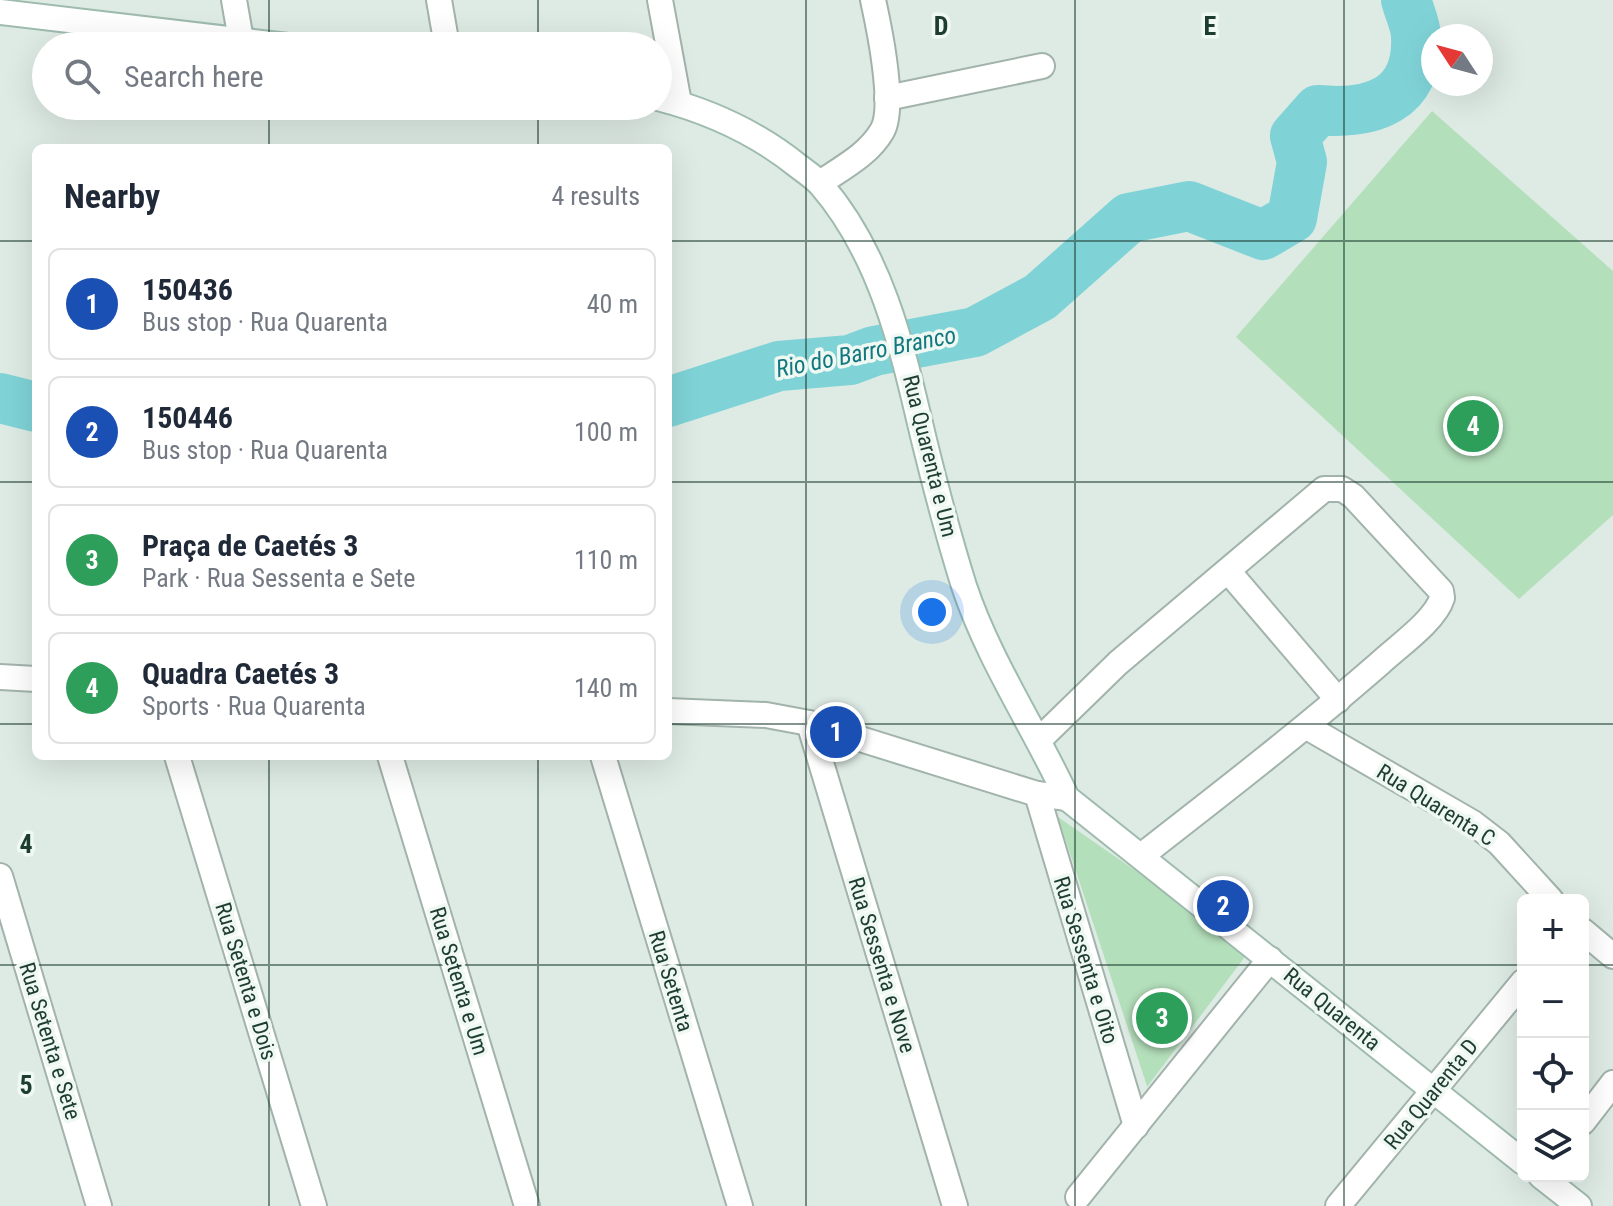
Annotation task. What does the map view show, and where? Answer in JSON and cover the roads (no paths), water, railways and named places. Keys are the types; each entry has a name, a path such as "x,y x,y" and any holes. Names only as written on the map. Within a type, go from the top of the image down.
{"street":[{"path":"234,0 240,32"},
{"path":"439,0 445,32"},
{"path":"660,0 663,32"},
{"path":"820,183 869,148 885,128 887,98 883,47 873,0"},
{"path":"0,12 32,9 187,32"},
{"path":"887,98 1042,66"},
{"name":"Rua Quarenta e Um","path":"672,101 731,123 780,152 820,183 862,242 885,299 906,366 936,490 965,588 983,635 1015,701 1054,769"},
{"path":"1039,740 1118,663 1324,489 1342,489 1353,496 1441,591 1442,598 1435,612 1338,700 1141,856"},
{"path":"1228,571 1338,700"},
{"path":"0,677 32,679"},
{"path":"672,711 766,715 809,723 1037,794 1067,798"},
{"name":"Rua Sessenta e Nove","path":"809,723 955,1206"},
{"name":"Rua Quarenta C","path":"1307,727 1473,823 1499,843 1546,894"},
{"name":"Rua Setenta e Dois","path":"178,760 314,1206"},
{"name":"Rua Setenta e Um","path":"391,760 527,1206"},
{"name":"Rua Setenta","path":"604,760 740,1206"},
{"name":"Rua Quarenta","path":"1054,769 1067,798 1517,1157"},
{"name":"Rua Sessenta e Oito","path":"1037,794 1136,1126"},
{"name":"Rua Setenta e Sete","path":"0,876 99,1206"},
{"path":"1589,936 1613,956"},
{"path":"1078,1197 1270,959"},
{"name":"Rua Quarenta D","path":"1338,1206 1517,989"},
{"path":"1589,1114 1613,1083"},
{"path":"1549,1182 1579,1206"}],"waterway":[{"name":"Rio do Barro Branco","path":"672,401 779,366 850,360 874,351 975,332 1040,297 1129,218 1189,206 1263,235 1292,218 1302,162 1295,136 1318,110 1357,110 1374,106 1401,89 1410,76 1416,37 1406,0"},
{"name":"Rio do Barro Branco","path":"0,398 32,406"}],"place":[{"name":"Quadra Caetés 3","path":"1473,426"},
{"name":"150436","path":"836,732"},
{"name":"150446","path":"1223,906"},
{"name":"Praça de Caetés 3","path":"1162,1018"}]}
